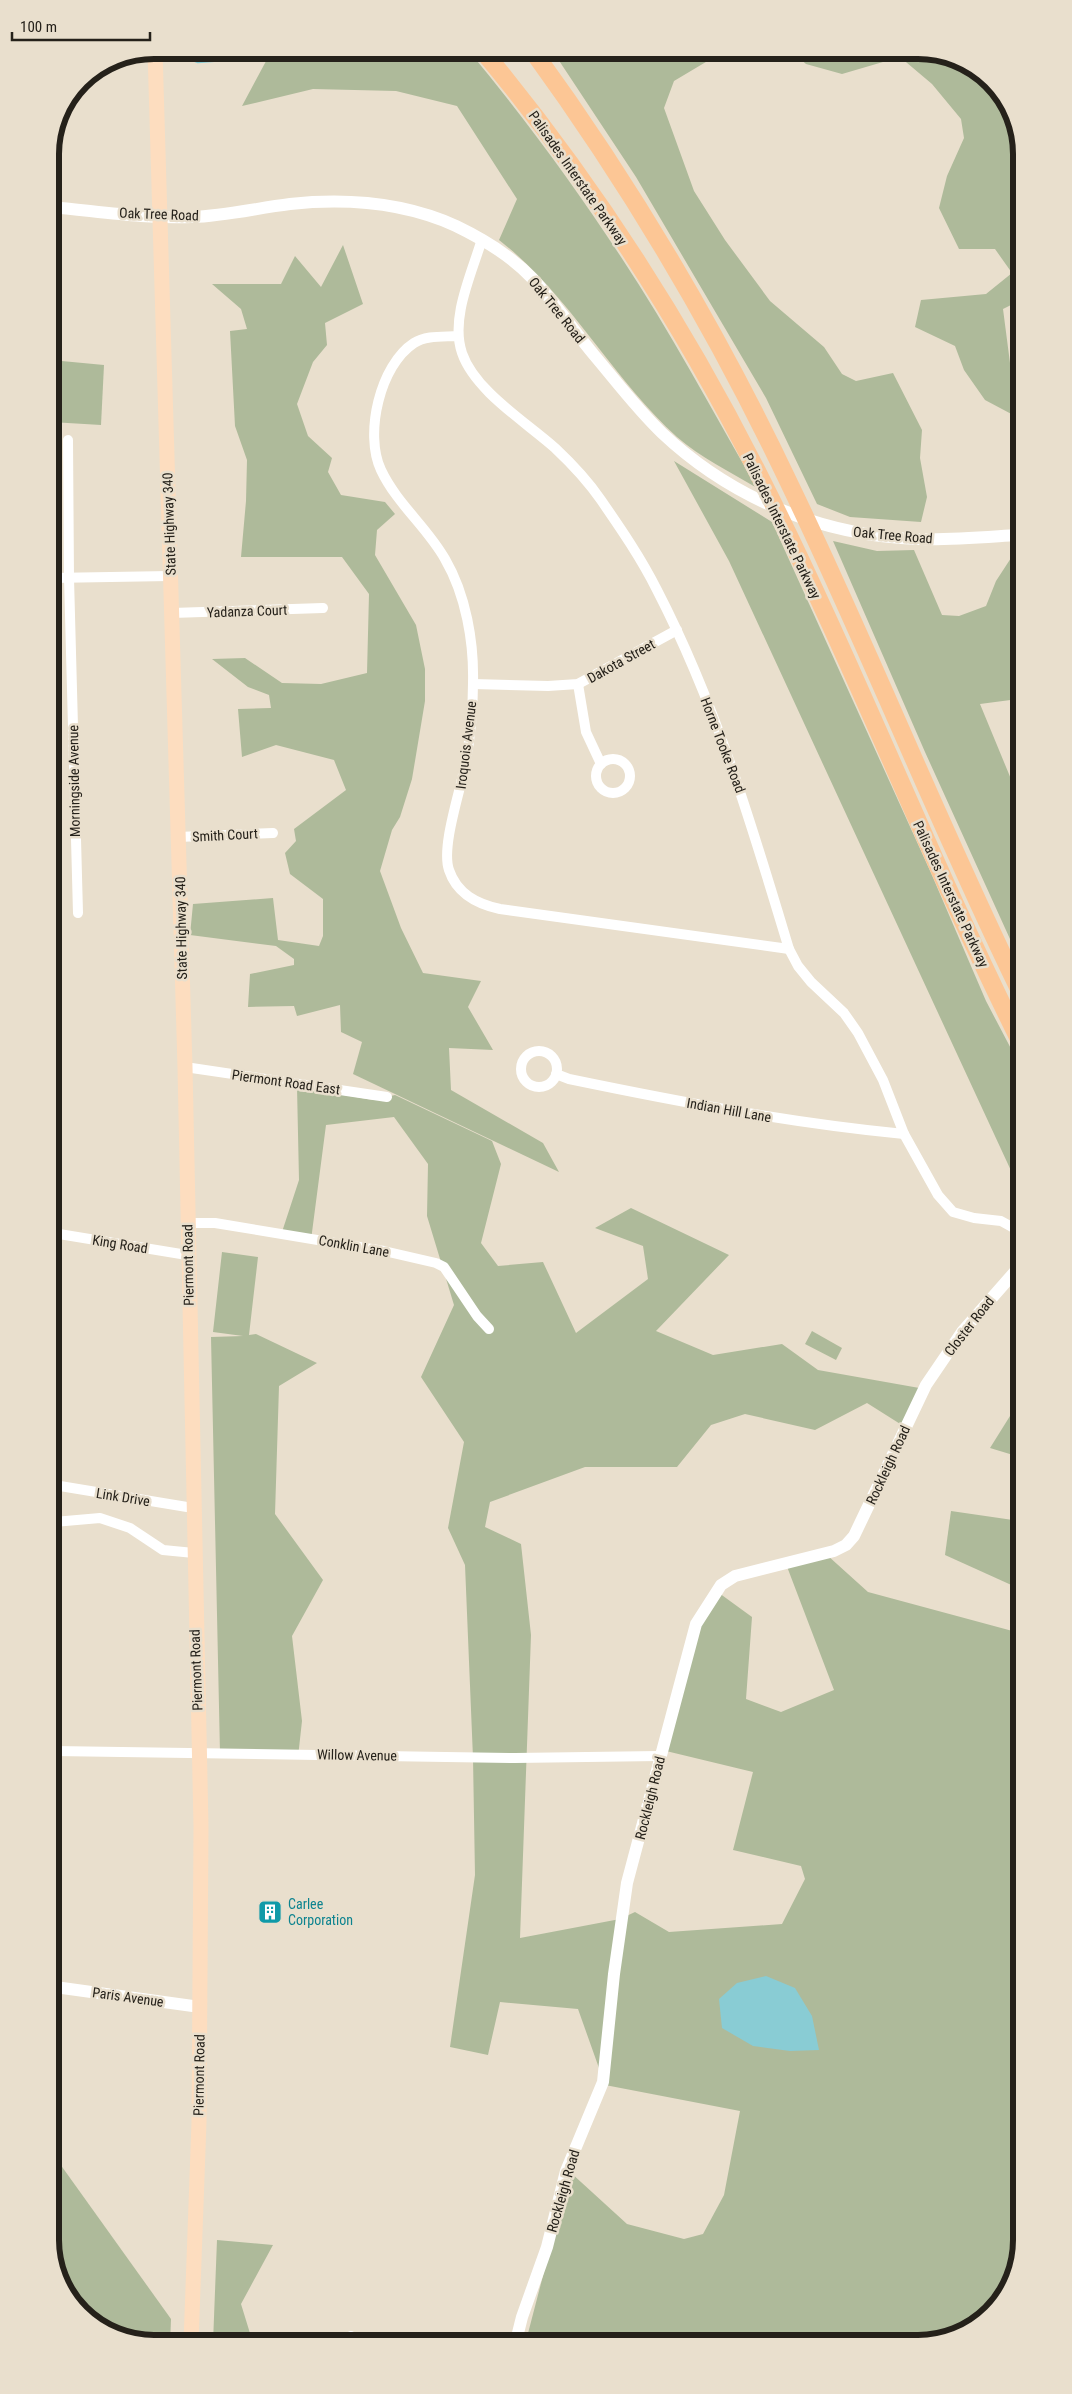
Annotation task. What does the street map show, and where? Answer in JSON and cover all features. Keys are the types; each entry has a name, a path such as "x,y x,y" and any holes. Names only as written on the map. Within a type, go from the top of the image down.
{"highway":[{"name":"Palisades Interstate Parkway","path":"489,59 549,135 611,224 678,329 728,416 788,535 1013,1026"},
{"name":"Palisades Interstate Parkway","path":"538,59 590,133 644,218 708,328 756,416 812,531 962,868 1013,976"}],"main road":[{"name":"State Highway 340","path":"155,59 182,997"},
{"name":"Piermont Road","path":"182,997 199,1752 200,2006 191,2335"}],"street":[{"name":"Oak Tree Road","path":"59,208 160,217 216,216 290,204 329,202 376,203 416,211 453,225 482,239 533,278 619,386 660,431 720,479 781,510 844,530 920,539 1013,535"},
{"name":"Horne Tooke Road","path":"482,239 461,313 458,336 462,354 484,386 555,448 580,473 599,497 640,558 677,630 714,717 742,793 789,948 798,966 811,982 844,1013 858,1033 883,1080 904,1134 938,1195 952,1212 974,1218 1000,1221 1013,1228"},
{"name":"Iroquois Avenue","path":"458,336 433,337 416,342 401,353 389,370 374,420 375,445 380,468 390,489 446,559 458,588 466,618 473,684 465,764 446,852 449,870 457,885 467,896 480,904 500,909 789,948"},
{"name":"Morningside Avenue","path":"68,440 69,578 78,913"},
{"path":"59,578 170,576"},
{"name":"Yadanza Court","path":"172,613 323,608"},
{"name":"Dakota Street","path":"473,684 548,686 578,684 677,630"},
{"path":"578,684 586,732 601,764"},
{"name":"Smith Court","path":"178,837 272,832"},
{"name":"Piermont Road East","path":"185,1067 387,1097"},
{"name":"Indian Hill Lane","path":"556,1074 569,1079 701,1106 826,1126 904,1134"},
{"name":"Conklin Lane","path":"186,1223 215,1223 384,1251 436,1263 444,1267 477,1316 489,1329"},
{"name":"King Road","path":"59,1234 187,1255"},
{"name":"Closter Road","path":"939,1364 988,1300 1013,1273"},
{"name":"Rockleigh Road","path":"518,2335 547,2247 566,2171 603,2082 614,1974 627,1882 643,1828 659,1756 696,1624 721,1585 735,1576 834,1551 846,1545 863,1520 913,1412 939,1364"},
{"name":"Link Drive","path":"59,1486 193,1508"},
{"path":"59,1523 100,1518 130,1528 163,1550 194,1554"},
{"name":"Willow Avenue","path":"59,1751 515,1758 659,1756"},
{"name":"Paris Avenue","path":"59,1988 200,2006"}],"green space":[{"path":"267,59 475,59 548,151 621,257 674,342 757,488 705,458 677,437 653,414 547,285 499,240 517,199 457,106 396,91 313,89 242,106"},
{"path":"558,59 711,59 674,81 664,108 694,191 725,240 770,301 824,347 842,374 856,381 893,373 922,430 920,458 927,497 921,522 850,517 817,504 766,398 636,177"},
{"path":"800,59 893,59 842,74 806,64"},
{"path":"902,59 924,59 948,64 976,78 994,96 1010,129 1013,154 1013,304 1003,309 1013,386 1013,415 985,400 964,370 955,346 915,327 921,300 986,294 1012,273 995,249 959,249 939,208 947,176 964,138 961,119 932,84"},
{"path":"343,245 363,304 325,323 327,345 313,362 297,404 308,436 332,458 328,472 341,495 385,502 395,514 377,530 375,555 416,625 425,669 425,701 412,779 400,817 392,830 380,871 401,928 423,973 481,981 468,1007 493,1050 449,1048 451,1090 543,1143 559,1172 353,1074 362,1042 341,1032 340,1005 297,1016 294,1006 248,1007 250,974 294,965 294,959 276,946 190,935 193,904 273,898 278,940 319,946 323,936 323,899 290,874 285,853 296,841 294,829 346,790 334,760 276,745 242,757 238,709 271,708 269,695 248,687 212,659 245,658 282,683 321,684 367,673 369,594 342,557 241,557 246,501 247,460 235,426 230,331 247,329 241,309 212,284 281,284 295,256 321,287"},
{"path":"59,361 104,365 101,425 59,422"},
{"path":"674,461 772,522 931,873 986,1001 1013,1053 1013,1175 729,561"},
{"path":"833,541 877,551 914,550 942,615 959,616 986,606 996,581 1011,558 1013,578 1013,700 980,704 1013,784 1013,942 925,752"},
{"path":"297,1087 373,1100 395,1095 492,1141 501,1164 481,1243 498,1266 543,1262 576,1333 648,1279 643,1246 595,1228 631,1208 729,1255 656,1331 713,1355 782,1344 818,1370 925,1389 905,1427 867,1403 815,1430 745,1414 711,1425 677,1467 585,1467 490,1502 485,1527 521,1544 531,1635 520,1938 620,1919 635,1912 669,1932 782,1924 805,1879 801,1866 733,1850 753,1772 666,1751 696,1625 719,1593 752,1617 746,1699 781,1712 834,1690 786,1564 827,1555 868,1592 1013,1631 1013,2240 1010,2265 1003,2282 994,2298 981,2312 971,2319 948,2330 924,2335 528,2335 570,2172 627,2224 684,2239 703,2234 724,2195 740,2111 605,2085 578,2009 500,2002 488,2055 450,2047 475,1875 473,1758 465,1565 448,1528 464,1442 421,1377 454,1305 427,1216 428,1164 394,1117 326,1125 311,1240 281,1235 299,1180"},
{"path":"222,1252 258,1257 249,1335 256,1334 317,1363 279,1386 275,1514 323,1580 292,1636 302,1721 298,1757 220,1753 211,1337 243,1336 213,1332"},
{"path":"812,1331 842,1348 836,1360 805,1344"},
{"path":"1013,1411 1013,1455 990,1448"},
{"path":"951,1511 1013,1520 1013,1586 945,1555"},
{"path":"59,2163 171,2319 170,2335 148,2335 129,2332 96,2316 78,2298 66,2276 59,2246"},
{"path":"217,2240 273,2245 241,2304 251,2335 213,2335"}],"water":[{"path":"766,1976 795,1988 812,2016 819,2050 790,2051 753,2046 722,2028 719,1999 737,1983"}],"waterway":[{"path":"190,59 198,62 227,59"}],"place":[{"name":"Carlee Corporation","path":"270,1912"}]}
